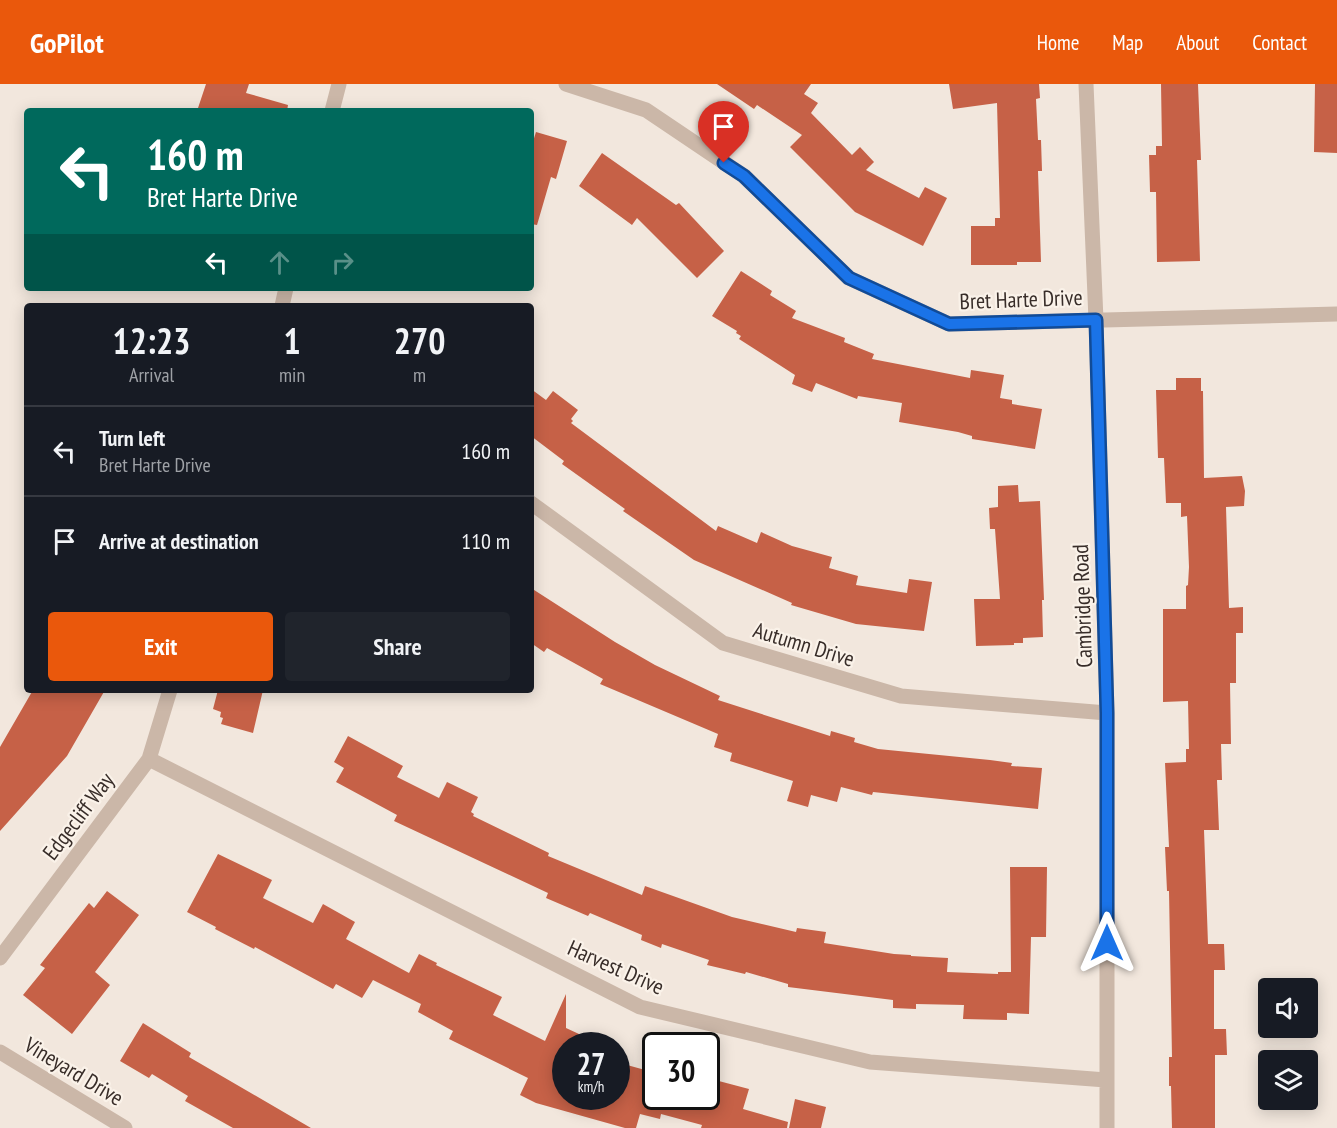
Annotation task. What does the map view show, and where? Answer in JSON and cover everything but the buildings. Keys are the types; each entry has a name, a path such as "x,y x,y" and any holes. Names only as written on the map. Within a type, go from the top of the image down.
{"street":[{"path":"333,108 339,84"},
{"name":"Bret Harte Drive","path":"566,84 646,110 744,176 849,278 949,324 1337,314"},
{"name":"Cambridge Road","path":"1086,84 1096,320 1107,713 1107,1128"},
{"name":"Autumn Drive","path":"534,505 723,643 901,696 1107,713"},
{"name":"Edgecliff Way","path":"0,958 149,759 169,693"},
{"name":"Harvest Drive","path":"149,759 640,1007 870,1062 1106,1080"},
{"name":"Vineyard Drive","path":"0,1052 125,1128"}],"route":[{"path":"724,163 744,176 849,278 949,324 1096,320 1107,713 1107,943"}]}
